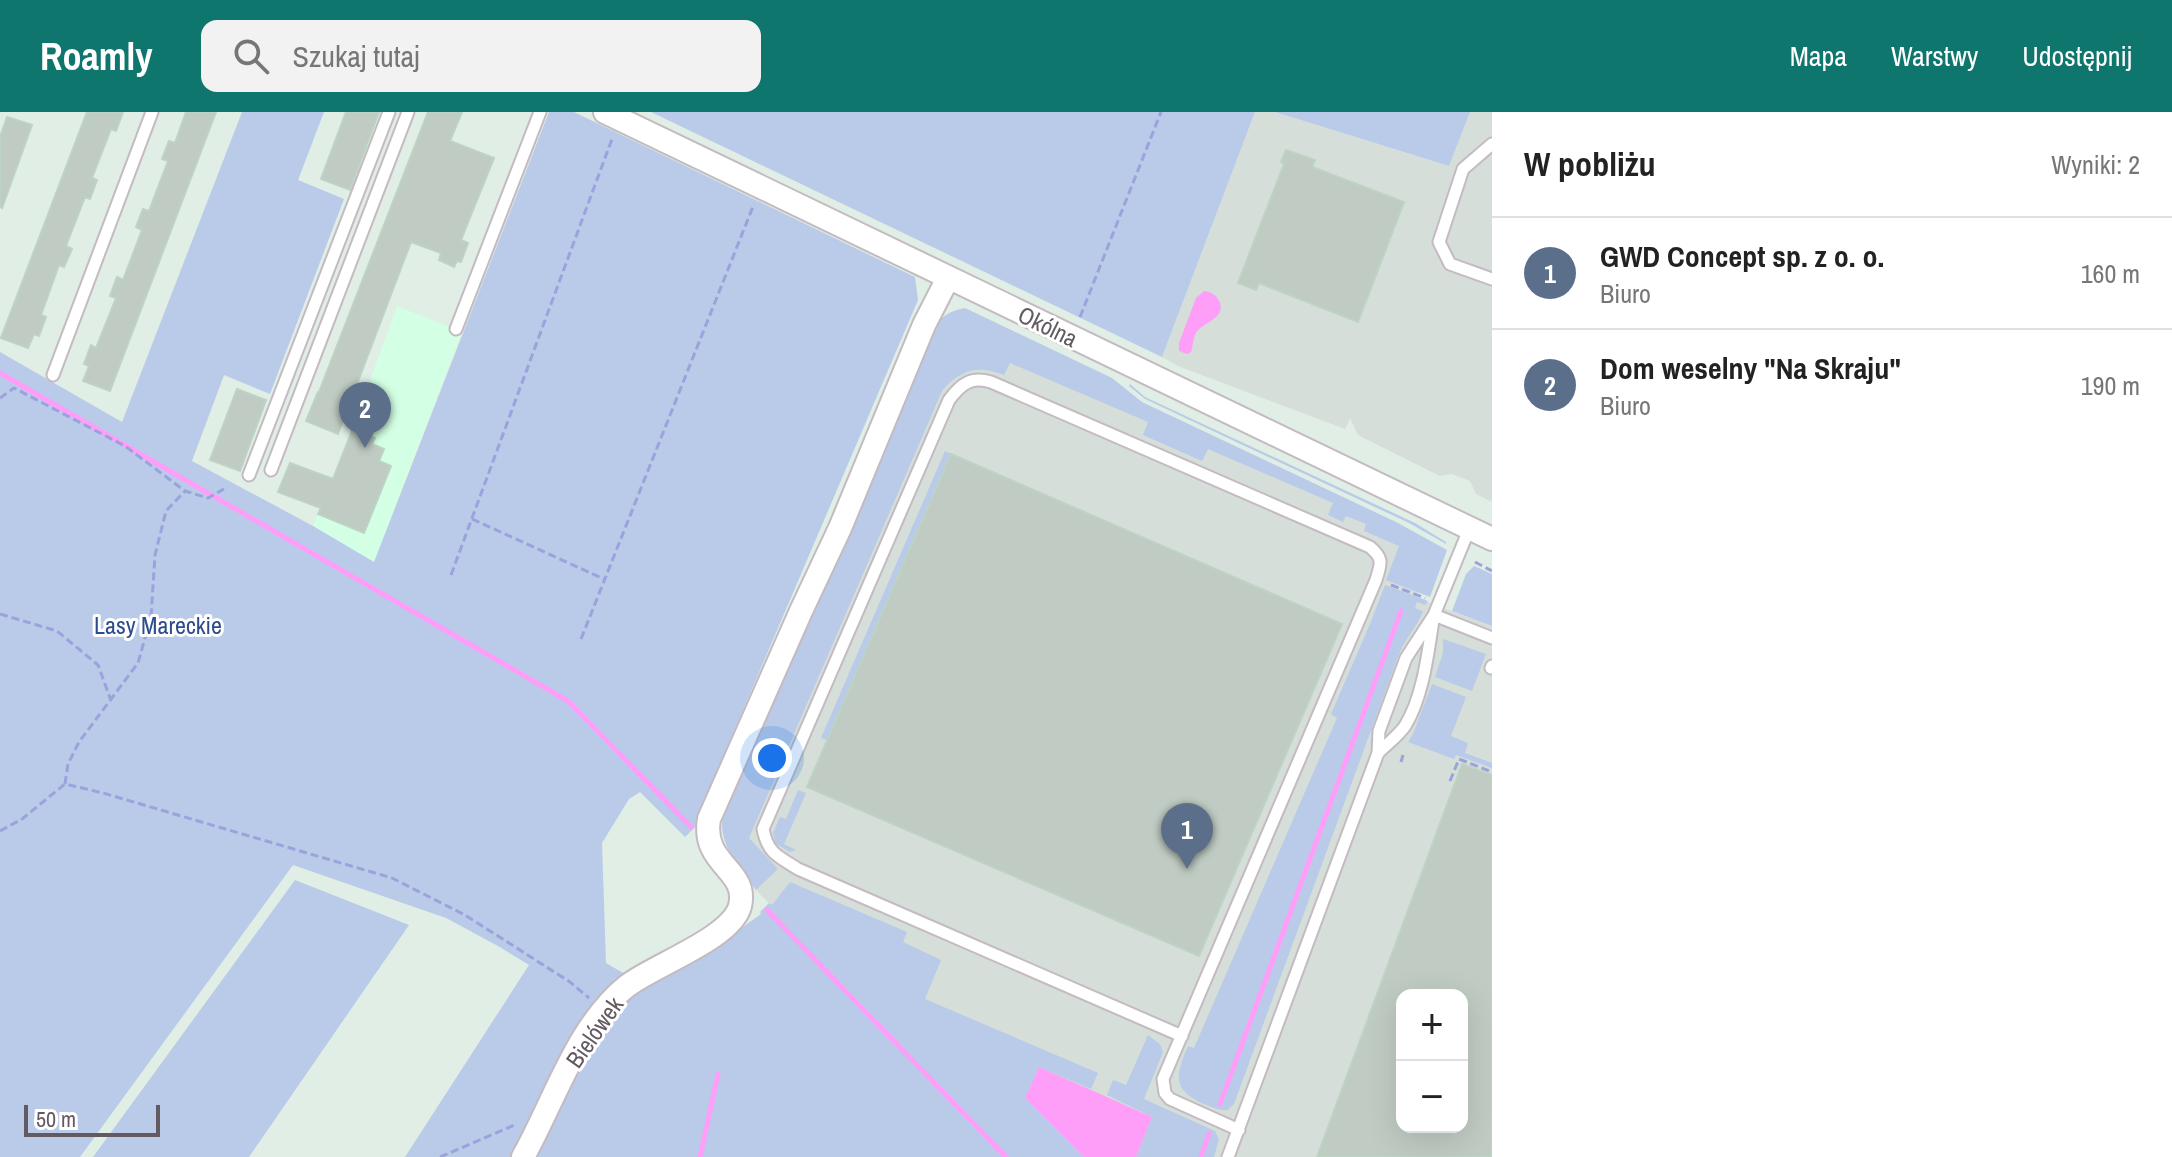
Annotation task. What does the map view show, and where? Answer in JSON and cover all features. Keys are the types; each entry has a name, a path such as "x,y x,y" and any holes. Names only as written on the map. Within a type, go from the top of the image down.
{"street":[{"name":"Okólna","path":"612,116 1492,539"},
{"name":"Bielówek","path":"523,1157 572,1058 615,997 629,985 725,929 739,911 739,886 709,845 709,819 840,528 924,325 948,278"}],"lane":[{"path":"53,375 152,112"},
{"path":"249,475 389,112"},
{"path":"271,470 408,112"},
{"path":"456,329 540,112"},
{"path":"1492,144 1463,169 1439,242 1450,264 1492,279"},
{"path":"1182,1036 798,869 766,845 763,829 949,400 967,381 980,379 991,382 1370,547 1379,554 1381,561 1376,580 1182,1036 1163,1079 1165,1093 1170,1099 1239,1130"},
{"path":"1228,1157 1378,753 1379,731 1406,658 1434,615 1470,527"},
{"path":"1434,615 1492,638"},
{"path":"1378,753 1405,726 1416,700 1426,672 1434,615"}],"path":[{"path":"1072,338 1161,112"},
{"path":"451,575 612,116"},
{"path":"581,639 761,187"},
{"path":"0,398 14,388 125,446 185,491 208,498 224,489"},
{"path":"0,831 22,819 65,784 68,764 79,742 138,663 151,617 155,555 166,511 185,491"},
{"path":"472,519 606,580"},
{"path":"1475,562 1492,571"},
{"path":"1376,580 1428,599"},
{"path":"0,614 57,631 98,665 110,698"},
{"path":"1401,762 1403,755"},
{"path":"1450,781 1459,759 1492,772"},
{"path":"65,784 392,878 465,915 570,982 603,1011"},
{"path":"440,1157 547,1112"}],"shaded area":[{"path":"1255,112 1275,112 1449,166 1470,112 1492,112 1492,502 1476,494 1470,481 1452,474 1440,476 1358,435 1350,418 1345,429 1178,366 1162,357"},
{"path":"1204,291 1216,296 1221,308 1216,317 1196,333 1191,352 1187,354 1179,351 1179,343 1196,298"},
{"path":"397,306 462,332 374,563 313,526"},
{"path":"948,315 1432,550 1416,598 1492,626 1492,1157 1018,1157 756,890 732,855"},
{"path":"1039,1067 1152,1117 1136,1157 1084,1157 1025,1098"}],"green space":[{"name":"Lasy Mareckie","path":"242,112 324,112 298,180 344,199 270,394 224,375 192,461 374,562 549,112 574,112 915,277 918,300 714,778 697,825 685,837 640,792 629,799 602,843 606,963 630,977 516,1157 405,1157 529,965 446,918 293,865 80,1157 0,1157 0,352 122,422"},
{"path":"651,112 1255,112 1162,357"},
{"path":"1275,112 1470,112 1449,166"},
{"path":"965,308 1112,378 1142,402 1396,522 1447,550 1430,597 1386,580 1399,546 1364,531 1366,524 1346,516 1343,522 1328,515 1333,503 1208,449 1202,461 1143,435 1148,422 1010,363 1004,375 986,370 963,374 942,391 749,838 778,869 756,890 737,864 723,836 723,815 929,334 944,316"},
{"path":"1130,384 1145,397 1415,523 1446,544 1409,523 1145,399"},
{"path":"945,451 951,454 827,740 821,738"},
{"path":"1474,566 1492,574 1492,626 1452,611 1466,574"},
{"path":"1385,585 1428,601 1425,605 1417,602 1415,608 1423,611 1399,654 1234,1104 1228,1110 1222,1110 1193,1099 1186,1093 1179,1080 1181,1065 1188,1046 1194,1048 1337,718 1331,714"},
{"path":"1443,639 1486,654 1472,691 1435,677 1443,653"},
{"path":"1432,684 1466,697 1451,736 1468,743 1465,753 1492,763 1492,768 1456,755 1454,759 1408,742"},
{"path":"798,790 806,793 784,844 796,850 790,852 776,844 773,833 780,817 786,819"},
{"path":"295,880 409,925 249,1157 93,1157"},
{"path":"790,882 907,932 903,942 941,960 925,999 1098,1073 1091,1089 1039,1067 1025,1098 1084,1157 528,1157 596,1031 636,990 725,940 761,914 769,903 772,905"},
{"path":"1148,1035 1160,1044 1163,1052 1144,1099 1215,1131 1219,1139 1214,1157 1136,1157 1152,1117 1107,1095 1113,1080 1126,1085"}],"building":[{"path":"87,112 123,112 116,131 111,129 92,178 97,180 90,199 85,197 66,246 72,249 64,267 59,265 41,315 46,317 39,336 34,334 28,348 1,338"},
{"path":"186,112 216,112 110,391 83,381 89,366 84,364 91,345 96,348 116,298 110,296 117,277 123,280 142,230 136,227 143,209 149,211 168,161 162,159 169,141 175,143"},
{"path":"346,112 379,112 350,190 321,179"},
{"path":"428,112 462,112 450,141 494,158 461,240 468,243 461,262 457,261 454,267 439,260 441,253 411,242 338,434 306,421"},
{"path":"7,117 32,125 2,208 0,137"},
{"path":"1286,150 1315,160 1312,167 1404,202 1358,322 1259,283 1256,290 1238,283 1284,164 1281,162"},
{"path":"237,389 266,400 240,471 210,460"},
{"path":"353,428 375,438 372,444 384,449 379,461 391,466 364,533 318,514 321,508 278,492 290,463 333,479"},
{"path":"951,454 1342,624 1199,956 807,787"},
{"path":"1462,764 1492,775 1492,1157 1317,1157"}],"waterway":[{"path":"0,373 568,701 691,827"},
{"path":"1220,1104 1401,611"},
{"path":"767,910 1006,1157"},
{"path":"700,1157 718,1074"},
{"path":"1201,1157 1209,1134"}],"place":[{"name":"Dom weselny \"Na Skraju\"","path":"365,448"},
{"name":"GWD Concept sp. z o. o.","path":"1187,869"}]}
